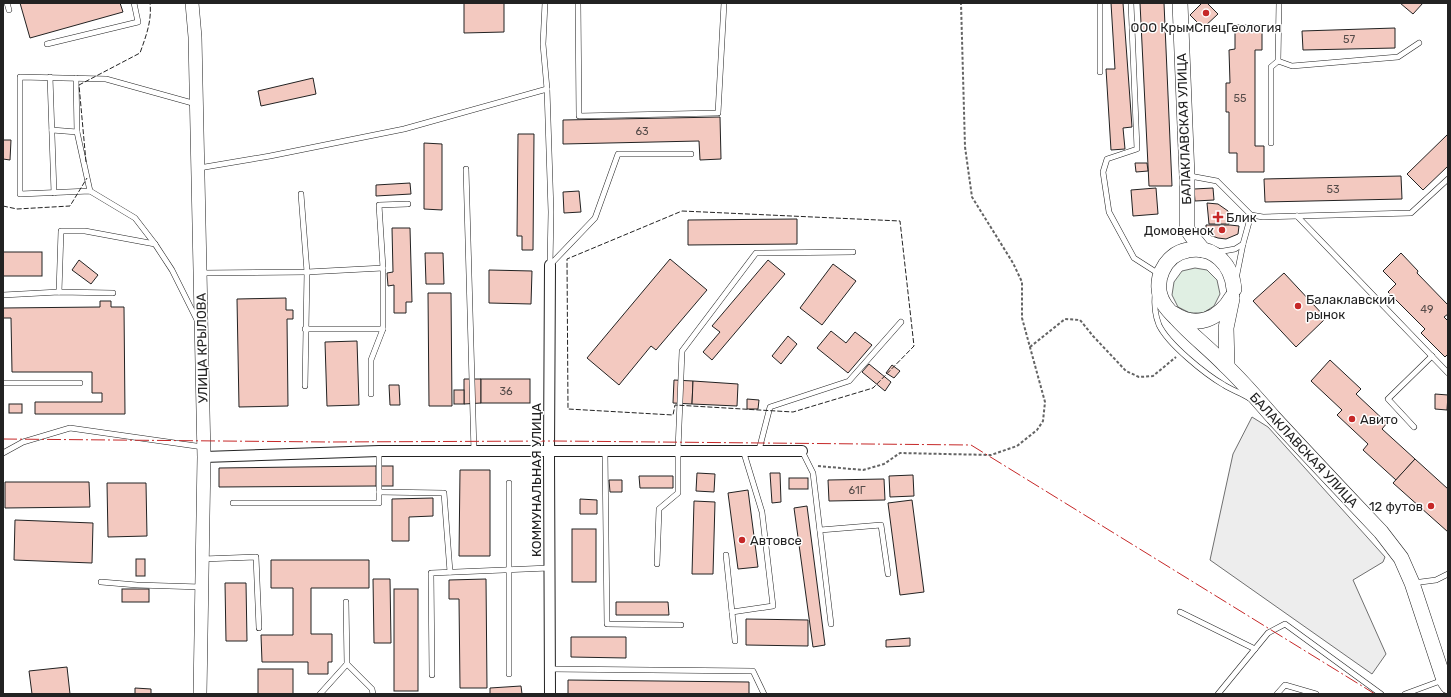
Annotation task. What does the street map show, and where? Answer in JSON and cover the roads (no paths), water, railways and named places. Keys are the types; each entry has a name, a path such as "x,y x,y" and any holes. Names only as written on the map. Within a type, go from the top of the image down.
{"main road":[{"name":"БАЛАКЛАВСКАЯ УЛИЦА","path":"1179,252 1187,229 1187,176 1180,3"},
{"path":"1187,229 1194,239 1206,251"},
{"path":"1159,279 1167,261 1179,252 1194,249 1206,251 1216,255 1227,266 1234,281 1226,328 1227,366"},
{"name":"БАЛАКЛАВСКАЯ УЛИЦА","path":"1159,279 1162,299 1170,312 1190,334 1227,366 1381,532 1401,558 1412,583 1446,683"},
{"path":"1170,312 1180,318 1192,321 1205,320 1216,316 1226,308 1233,293"}],"street":[{"name":"УЛИЦА КРЫЛОВА","path":"192,3 195,37 204,452 200,694"},
{"name":"КОММУНАЛЬНАЯ УЛИЦА","path":"550,266 550,694"},
{"path":"204,452 605,452 678,450 802,451"}],"lane":[{"path":"7,3 9,10"},
{"path":"47,44 138,22 134,3"},
{"path":"546,3 543,44 547,89 551,212 550,266"},
{"path":"578,3 579,116 718,113 724,3"},
{"path":"1100,3 1100,72"},
{"path":"1131,3 1137,149 1107,159 1103,172 1109,212 1134,258 1159,279 1154,293 1156,314 1160,326 1181,352 1216,380 1261,404"},
{"path":"1271,143 1271,67 1278,61 1279,3"},
{"path":"1278,61 1292,66 1398,57 1419,44"},
{"path":"196,104 106,79 20,77 20,194 90,191 135,218 155,244 172,270 201,328"},
{"path":"50,77 54,193"},
{"path":"76,78 77,132 90,191"},
{"path":"198,169 270,156 404,128 547,89"},
{"path":"52,130 77,132"},
{"path":"550,266 595,218 618,154 691,154"},
{"path":"466,169 474,452"},
{"path":"1187,176 1217,181 1251,215 1263,217 1411,213 1448,179"},
{"path":"301,194 306,272 304,386"},
{"path":"371,394 371,360 383,329 383,268 379,205 408,204"},
{"path":"1233,293 1243,244 1251,215"},
{"path":"1297,216 1448,373"},
{"path":"59,292 61,231 85,231 155,244"},
{"path":"1206,251 1227,251 1235,249 1243,244"},
{"path":"657,564 658,509 678,493 678,450 682,351 756,253 853,252"},
{"path":"200,273 306,272 383,268"},
{"path":"3,295 59,292 113,293"},
{"path":"759,450 770,407 849,381 901,322"},
{"path":"305,328 383,329"},
{"path":"1414,427 1388,399 1432,356"},
{"path":"3,383 80,383"},
{"path":"3,453 23,442 70,428 204,452"},
{"path":"732,612 773,606 762,512 743,450"},
{"path":"233,503 379,503 379,451"},
{"path":"802,451 813,473 831,624"},
{"path":"605,452 607,624 681,625"},
{"path":"509,483 509,674"},
{"path":"379,492 444,493 450,572"},
{"path":"820,530 881,525 888,574"},
{"path":"726,554 735,641"},
{"path":"202,559 256,557 259,628"},
{"path":"432,675 432,573 550,568"},
{"path":"1412,583 1436,580 1448,574"},
{"path":"101,582 137,585 202,587"},
{"path":"320,694 347,664 346,602"},
{"path":"1180,612 1254,649"},
{"path":"1218,694 1268,633 1285,624 1381,694"},
{"path":"347,664 372,689 373,694"},
{"path":"550,669 753,671 764,694"},
{"path":"1405,694 1446,683"},
{"path":"1277,694 1284,685 1316,694"}],"place":[{"name":"ООО КрымСпецГеология","path":"1206,13"},
{"name":"Блик","path":"1218,217"},
{"name":"Домовенок","path":"1222,230"},
{"name":"Балаклавский рынок","path":"1298,306"},
{"name":"Авито","path":"1352,419"},
{"name":"12 футов","path":"1431,506"},
{"name":"Автовсе","path":"742,540"}]}
